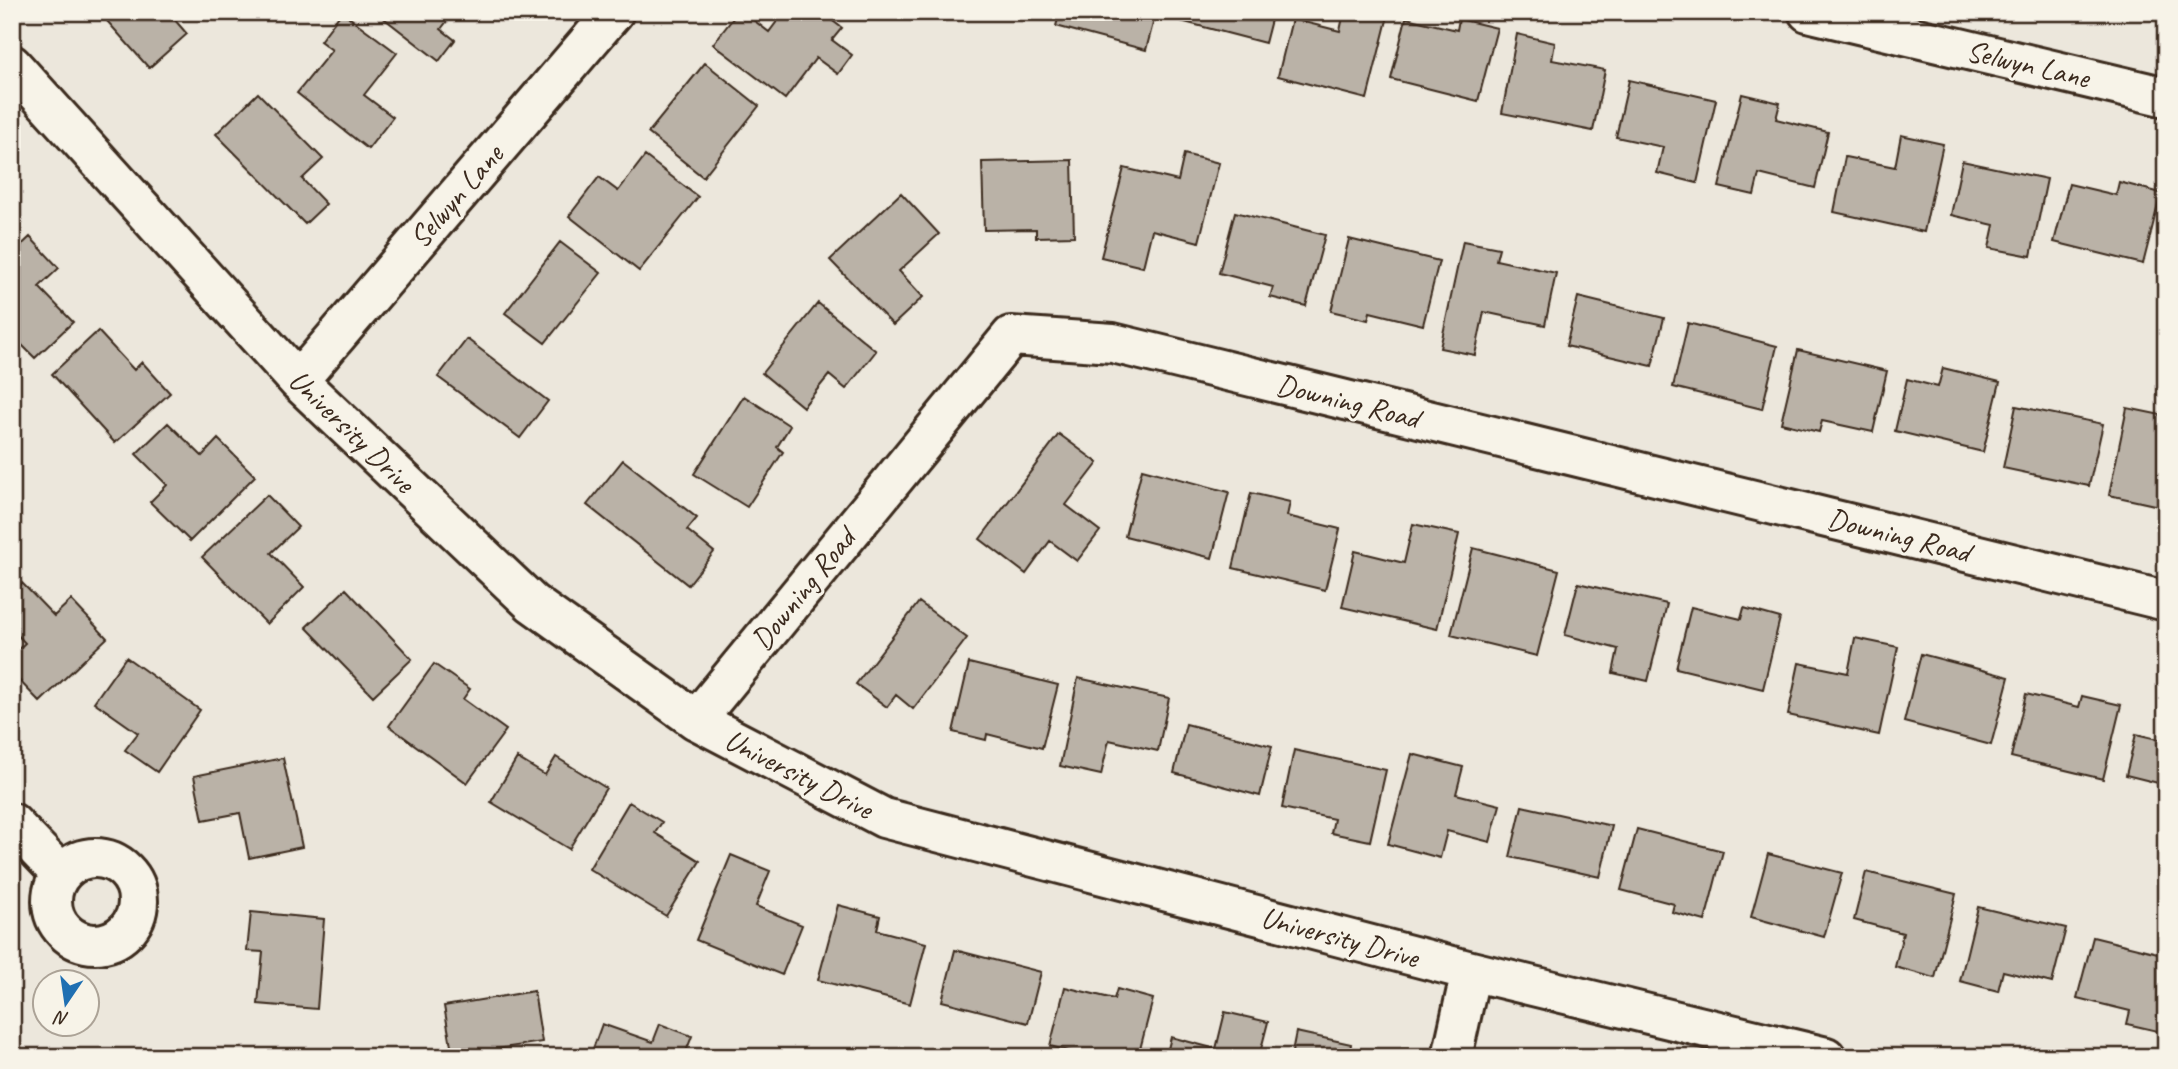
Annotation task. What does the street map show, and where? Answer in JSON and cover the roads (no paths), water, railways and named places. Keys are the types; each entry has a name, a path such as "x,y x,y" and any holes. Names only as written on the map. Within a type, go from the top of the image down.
{"street":[{"name":"Selwyn Lane","path":"298,381 614,12"},
{"name":"Selwyn Lane","path":"1808,12 2166,97"},
{"name":"University Drive","path":"12,65 298,381 532,603 695,720 884,818 1471,971 1826,1057"},
{"name":"Downing Road","path":"695,720 1011,336 1113,343 2166,601"},
{"path":"12,823 61,874"},
{"path":"1452,1057 1471,971"}]}
